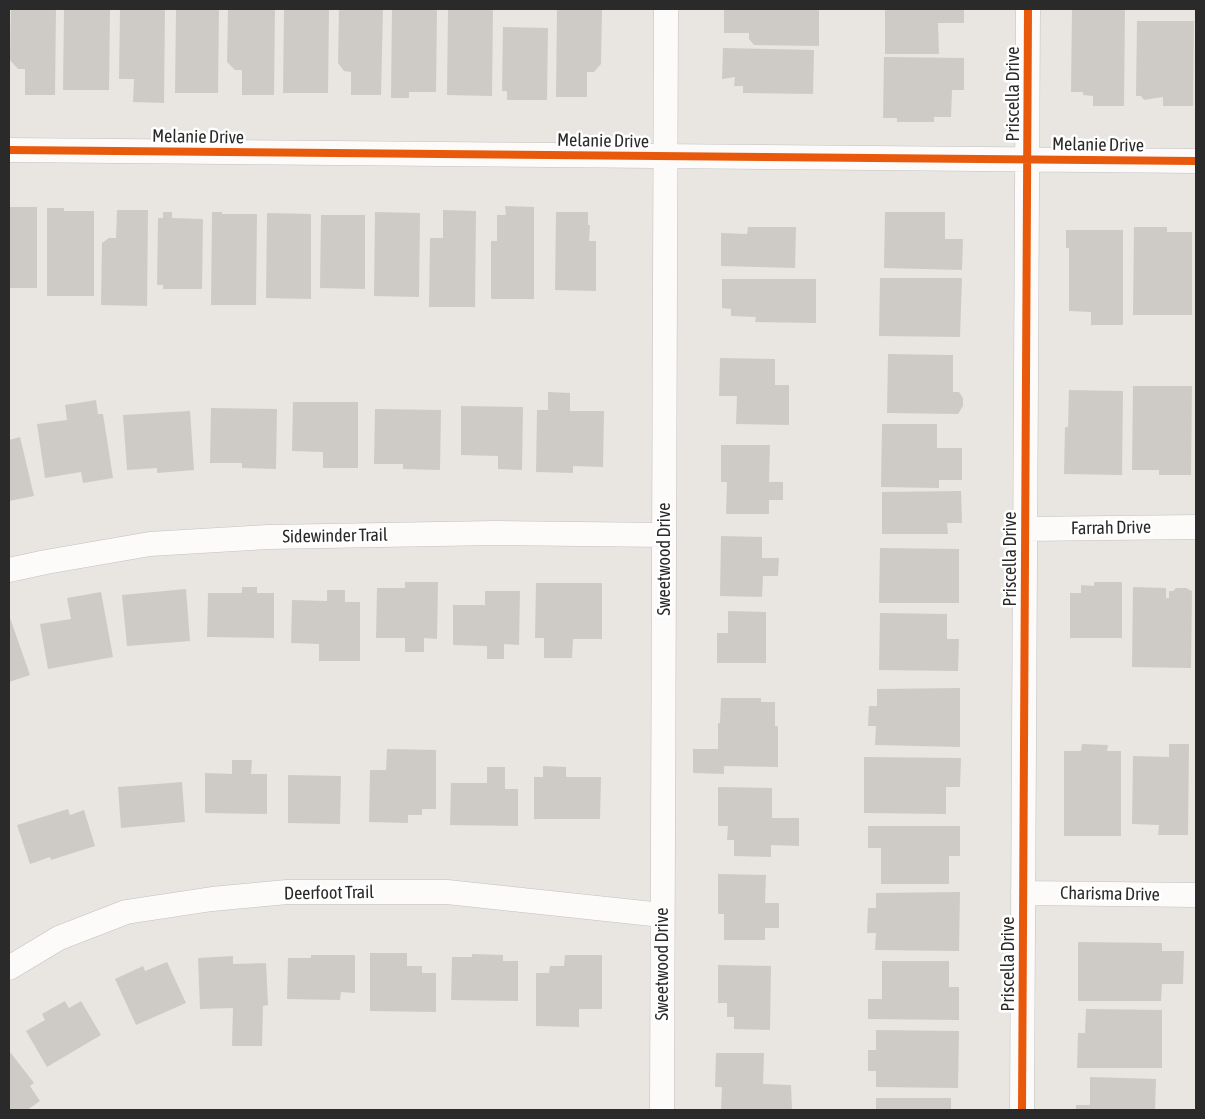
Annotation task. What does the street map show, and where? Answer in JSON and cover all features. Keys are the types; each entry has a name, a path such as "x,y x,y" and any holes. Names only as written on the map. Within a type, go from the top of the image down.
{"street":[{"name":"Sweetwood Drive","path":"662,1110 666,9"},
{"name":"Priscella Drive","path":"1022,1110 1028,9"},
{"name":"Melanie Drive","path":"9,150 1196,161"},
{"name":"Farrah Drive","path":"1025,529 1196,528"},
{"name":"Sidewinder Trail","path":"9,570 150,544 268,537 495,533 664,535"},
{"name":"Deerfoot Trail","path":"9,968 59,938 126,912 212,899 277,893 447,892 662,915"},
{"name":"Charisma Drive","path":"1023,893 1196,895"}],"building":[{"path":"11,9 56,9 55,95 25,95 25,69 18,69 10,60"},
{"path":"64,9 110,9 109,90 63,90"},
{"path":"120,9 165,10 164,103 133,102 134,79 119,79"},
{"path":"176,9 219,9 218,93 175,93"},
{"path":"228,9 275,9 274,95 242,95 242,70 235,70 227,62"},
{"path":"284,9 329,9 328,93 283,93"},
{"path":"339,9 383,9 381,95 351,95 351,72 344,71 338,63"},
{"path":"392,9 437,9 436,92 409,92 409,98 391,98"},
{"path":"448,9 493,9 492,96 447,95"},
{"path":"557,9 602,9 601,64 594,72 587,72 587,97 556,97"},
{"path":"724,9 819,9 819,46 754,45 749,39 749,33 724,33"},
{"path":"885,9 964,9 964,23 938,23 939,54 885,54"},
{"path":"1072,9 1125,9 1124,106 1093,106 1093,96 1083,95 1083,92 1071,92"},
{"path":"1137,21 1194,21 1193,106 1163,106 1163,97 1144,100 1141,96 1136,96"},
{"path":"503,27 548,28 547,100 507,100 507,91 502,91"},
{"path":"723,48 814,50 813,94 743,93 743,86 734,86 735,77 722,79"},
{"path":"884,57 964,58 964,90 952,90 951,117 934,117 934,122 897,122 897,118 883,118"},
{"path":"505,206 534,207 534,299 491,299 491,241 497,241 497,215 506,215"},
{"path":"9,207 37,207 37,288 9,288"},
{"path":"47,208 64,208 64,211 94,211 94,296 47,296"},
{"path":"117,210 148,210 147,306 101,305 102,243 109,238 116,238"},
{"path":"443,210 476,211 475,307 429,307 430,238 443,238"},
{"path":"163,212 172,212 172,218 203,219 202,289 163,289 163,285 157,285 158,218 163,218"},
{"path":"212,212 222,212 222,214 257,214 256,305 211,305"},
{"path":"375,212 420,213 419,297 374,296"},
{"path":"556,212 588,212 588,225 590,225 589,241 596,241 596,291 555,290"},
{"path":"885,212 945,212 945,239 963,239 962,270 884,268"},
{"path":"267,213 311,214 311,299 266,298"},
{"path":"321,215 365,215 365,289 320,288"},
{"path":"748,227 796,227 795,268 721,266 721,233 747,234"},
{"path":"1134,227 1167,227 1167,232 1192,232 1192,315 1133,315"},
{"path":"1066,230 1123,230 1123,325 1091,325 1091,312 1069,311 1069,248 1066,248"},
{"path":"880,278 962,278 960,337 879,336"},
{"path":"722,279 816,279 816,323 755,322 756,317 731,316 731,309 722,308"},
{"path":"888,354 953,355 953,392 959,392 963,398 963,406 958,414 887,413"},
{"path":"720,358 775,359 775,385 789,385 789,425 736,424 737,396 719,396"},
{"path":"1133,386 1192,386 1191,475 1159,475 1159,470 1132,470"},
{"path":"1069,390 1123,391 1122,475 1064,474 1065,427 1068,427"},
{"path":"548,392 570,393 570,411 604,411 603,467 573,466 573,473 536,472 537,410 548,410"},
{"path":"96,400 98,414 103,414 113,478 83,483 81,472 45,478 37,424 67,420 65,405"},
{"path":"293,402 358,402 358,468 323,468 323,452 292,451"},
{"path":"461,406 523,407 522,470 498,469 498,456 461,455"},
{"path":"211,408 277,409 276,469 242,468 242,463 210,463"},
{"path":"375,409 441,410 440,470 403,469 403,464 374,464"},
{"path":"190,411 194,470 157,473 157,468 127,470 123,415"},
{"path":"882,424 937,424 937,448 962,448 962,480 939,480 939,488 881,487"},
{"path":"20,437 34,496 9,501 9,440"},
{"path":"721,445 770,445 769,482 783,482 783,500 769,500 769,514 726,514 727,482 721,482"},
{"path":"961,491 962,523 947,523 948,534 882,534 882,492"},
{"path":"721,536 762,537 762,558 779,558 778,576 763,576 762,597 720,596"},
{"path":"880,548 959,549 959,603 879,603"},
{"path":"405,582 438,582 437,639 424,638 424,652 405,652 405,638 376,638 377,588 405,588"},
{"path":"1094,582 1122,582 1122,638 1070,638 1070,593 1081,593 1081,585 1094,586"},
{"path":"536,583 602,583 602,639 573,639 572,658 544,658 544,638 535,638"},
{"path":"242,587 257,587 257,593 274,593 274,638 207,637 208,593 242,593"},
{"path":"1133,587 1166,588 1166,598 1169,598 1169,591 1173,591 1176,588 1186,588 1192,591 1191,668 1132,667"},
{"path":"186,589 190,641 127,646 122,595"},
{"path":"327,590 345,590 345,602 360,602 360,661 319,661 319,644 291,643 292,600 327,601"},
{"path":"485,591 520,591 519,645 504,644 504,659 487,659 487,646 453,645 453,605 485,605"},
{"path":"101,592 113,657 48,669 40,624 71,619 67,598"},
{"path":"728,611 766,612 766,663 717,663 717,633 728,633"},
{"path":"880,613 947,614 947,639 959,639 958,671 879,670"},
{"path":"9,615 30,675 9,682"},
{"path":"960,688 960,747 875,745 876,726 868,726 869,706 877,706 877,689"},
{"path":"721,698 761,698 761,702 775,702 775,726 778,726 778,767 724,766 724,774 693,773 693,749 718,749 718,723 720,723"},
{"path":"1082,744 1108,745 1107,751 1121,751 1121,836 1064,836 1064,751 1081,751"},
{"path":"1169,744 1189,744 1188,835 1158,835 1159,825 1132,824 1133,756 1169,757"},
{"path":"387,749 436,750 436,809 422,809 422,815 408,815 408,823 369,822 370,770 386,770"},
{"path":"864,757 961,758 960,787 946,787 946,814 864,813"},
{"path":"232,760 252,760 251,774 267,774 267,814 205,813 205,773 232,774"},
{"path":"543,766 566,767 566,777 601,777 600,819 534,819 534,777 543,777"},
{"path":"487,767 505,767 505,789 518,789 518,826 450,825 451,783 487,783"},
{"path":"288,775 341,776 340,824 288,823"},
{"path":"182,782 185,822 121,828 118,787"},
{"path":"718,787 772,788 772,818 799,818 799,846 771,845 771,857 734,856 734,840 727,840 728,826 718,826"},
{"path":"68,809 70,815 84,810 95,846 51,860 50,857 30,864 17,825"},
{"path":"868,826 960,826 960,856 949,856 949,884 881,884 881,848 868,848"},
{"path":"718,874 766,875 765,903 779,903 779,928 765,928 765,940 724,940 724,914 718,914"},
{"path":"960,892 959,951 875,950 876,933 867,933 868,908 876,908 876,893"},
{"path":"1078,942 1162,943 1162,951 1184,951 1183,984 1162,984 1161,1001 1078,1001"},
{"path":"370,953 407,953 407,966 422,966 422,973 436,973 436,1012 370,1011"},
{"path":"472,954 503,955 503,961 518,961 518,1001 451,1000 452,957 472,957"},
{"path":"311,955 355,955 355,993 341,992 340,1000 287,999 288,958 311,958"},
{"path":"565,955 602,955 602,1009 579,1009 579,1027 536,1026 536,973 549,973 550,966 564,966"},
{"path":"233,956 233,964 266,963 268,1005 263,1006 262,1046 232,1046 233,1008 200,1009 198,958"},
{"path":"882,961 949,961 949,987 959,987 959,1020 868,1019 868,999 882,999"},
{"path":"167,962 186,1003 136,1025 115,979 143,966 145,971"},
{"path":"718,965 771,966 770,1030 734,1029 734,1017 727,1017 727,1003 718,1003"},
{"path":"65,1001 69,1008 81,1001 101,1035 47,1067 26,1031 45,1020 42,1014"},
{"path":"1086,1009 1162,1010 1162,1068 1077,1068 1078,1033 1085,1033"},
{"path":"876,1030 959,1031 958,1088 876,1087 876,1071 868,1071 868,1050 876,1050"},
{"path":"10,1052 34,1083 30,1086 40,1101 27,1110 9,1110"},
{"path":"716,1053 764,1053 763,1084 791,1085 792,1110 721,1110 722,1087 715,1087"},
{"path":"1090,1077 1156,1079 1155,1110 1076,1110 1076,1105 1090,1105"},
{"path":"876,1098 951,1098 951,1110 876,1110"}],"cycle path":[{"path":"1022,1110 1028,9"},
{"path":"9,150 1196,161"}]}
